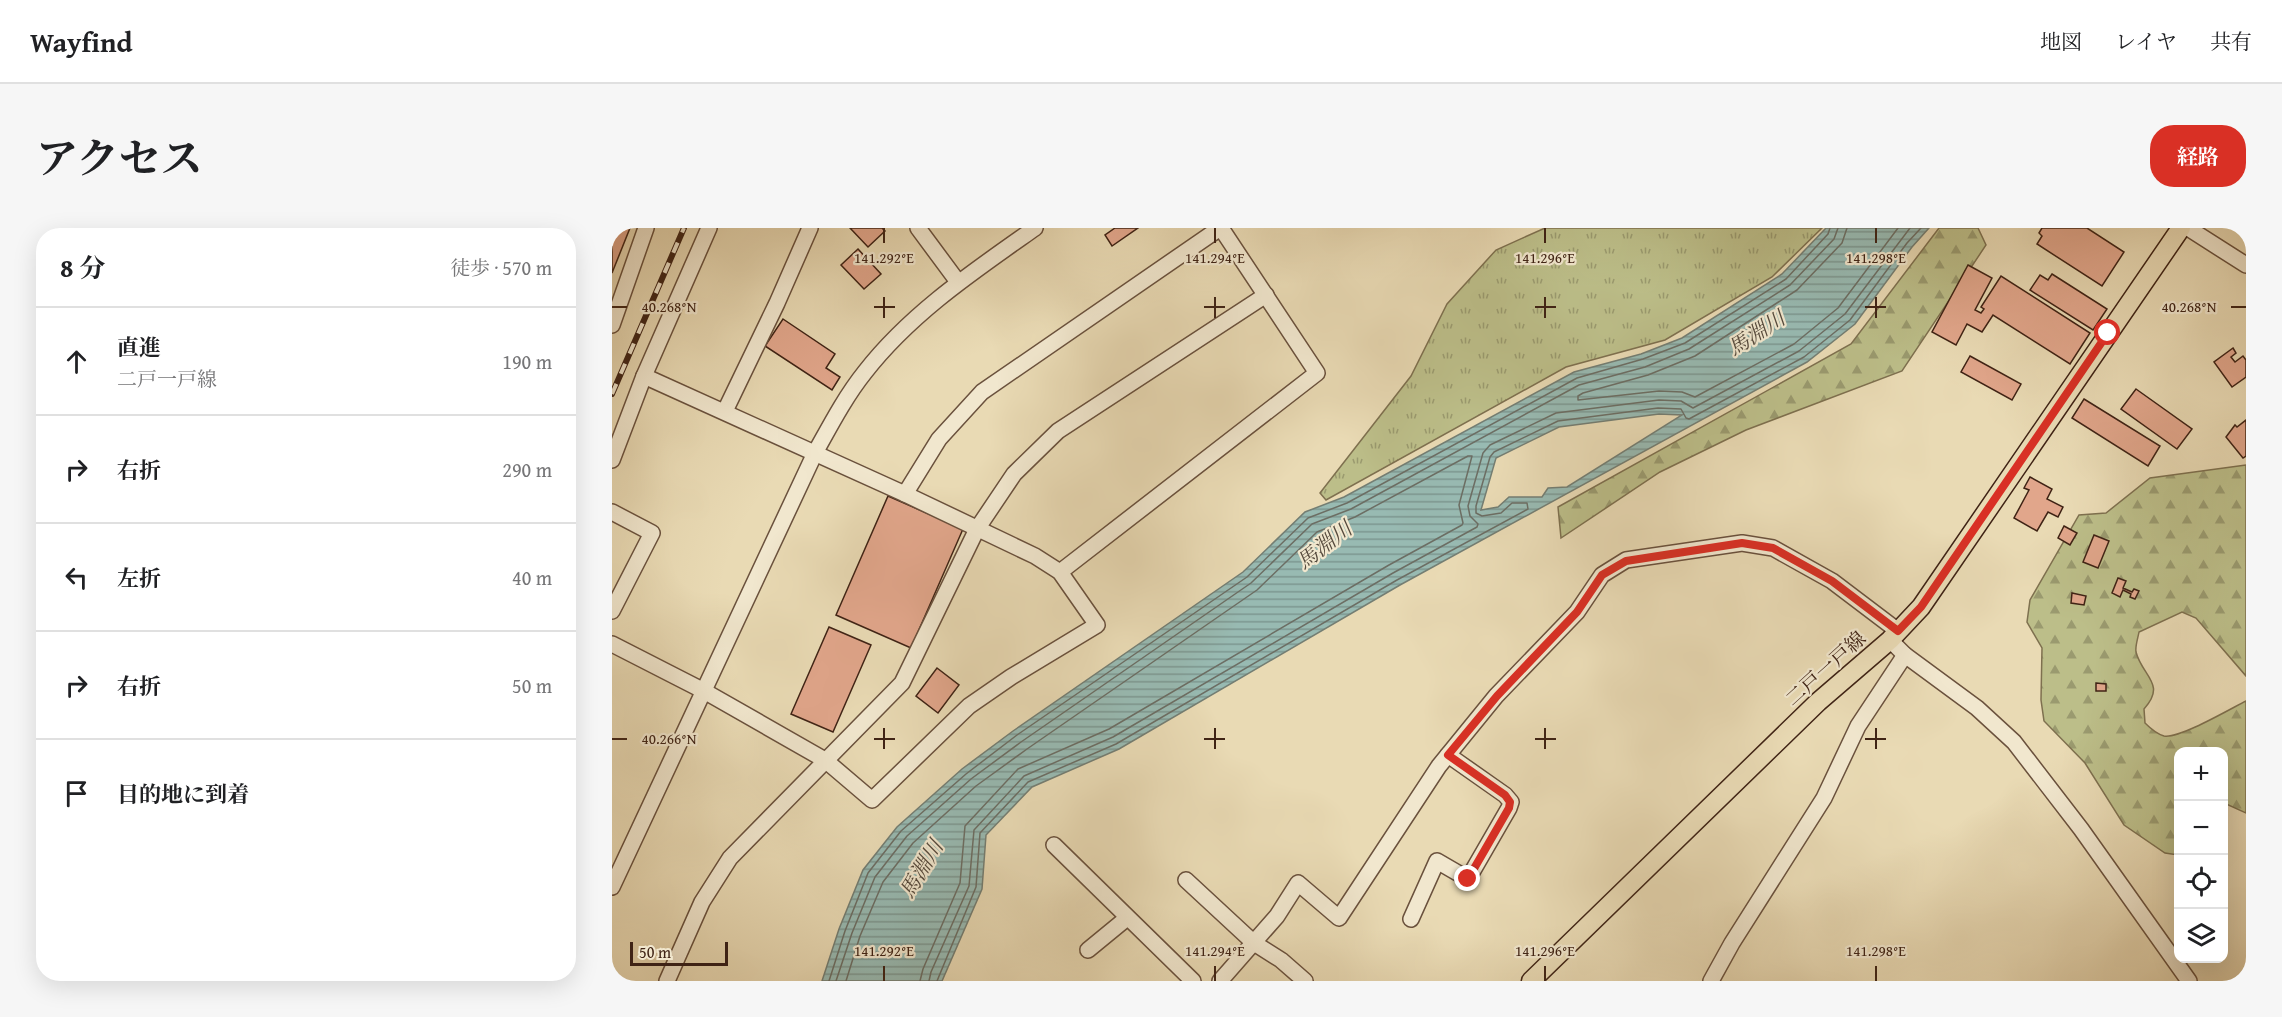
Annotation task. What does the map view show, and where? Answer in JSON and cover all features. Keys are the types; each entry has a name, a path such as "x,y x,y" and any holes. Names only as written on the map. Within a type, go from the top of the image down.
{"main road":[{"name":"二戸一戸線","path":"1531,981 1818,702 1894,636 1921,607 2181,228"}],"street":[{"path":"612,325 626,291 646,228"},
{"path":"612,460 644,376 709,228"},
{"path":"725,411 810,228"},
{"path":"918,228 958,282"},
{"path":"612,887 814,453 837,414 865,372 903,330 958,282 1035,228"},
{"path":"905,494 939,440 982,392 1220,228 1317,373 1060,572"},
{"path":"2188,228 2246,265"},
{"path":"667,981 702,902 730,858 902,683 978,529 1014,474 1058,431 1266,295"},
{"path":"612,644 704,692 825,760 872,800 969,706 1011,677 1097,625 1060,572 1035,556 725,411 644,376"},
{"path":"612,512 652,533 612,611"},
{"path":"1220,981 1277,916 1298,883 1339,918 1434,773 1497,696 1577,612 1602,575 1626,561 1742,543 1773,548 1832,581 1894,636 1905,655 1977,708 2014,742 2081,829 2189,981"},
{"path":"1712,981 1732,943 1824,798 1858,726 1905,655"},
{"path":"1411,919 1437,861 1468,879 1509,808 1510,802 1505,795 1448,755"},
{"path":"1054,845 1193,981"},
{"path":"1186,880 1254,943 1281,960 1305,981"},
{"path":"1088,950 1127,918"}],"green space":[{"path":"1545,228 1822,228 1772,277 1665,340 1566,367 1326,500 1320,493 1411,376 1447,304 1496,250"},
{"path":"1939,228 1978,228 1986,245 1902,371 1746,430 1660,472 1561,538 1558,507 1851,344"},
{"path":"2246,465 2246,676 2196,618 2182,612 2139,632 2136,645 2139,660 2153,686 2151,700 2144,709 2145,723 2161,735 2171,736 2181,733 2246,701 2246,813 2228,805 2228,747 2174,747 2174,854 2165,853 2124,825 2085,763 2044,721 2041,700 2042,648 2027,622 2030,600 2079,515 2106,513 2150,478"}],"water":[{"name":"馬淵川","path":"1826,228 1929,228 1912,247 1855,324 1807,362 1400,585 1119,749 1032,787 986,835 982,889 942,981 822,981 839,929 863,870 897,827 962,769 1013,731 1243,572 1305,512 1344,497 1574,372 1641,354 1682,338 1782,274","holes":["1659,414 1682,415 1567,487 1548,488 1542,497 1509,497 1498,507 1481,510 1496,458 1559,427"]}],"building":[{"path":"612,228 630,228 612,273"},
{"path":"850,228 882,228 885,231 868,247"},
{"path":"1115,228 1138,228 1112,246 1105,235"},
{"path":"2042,228 2087,228 2124,252 2102,286 2037,244 2042,236 2039,233"},
{"path":"858,249 881,274 864,289 841,265"},
{"path":"1968,265 1992,278 1975,310 1981,313 1984,309 1981,307 2001,276 2090,333 2070,364 1993,315 1982,332 1967,324 1956,345 1932,332"},
{"path":"2052,274 2107,309 2093,330 2030,290 2040,275 2048,280"},
{"path":"783,319 835,354 826,368 840,377 832,390 765,346"},
{"path":"2233,348 2236,353 2231,357 2235,362 2243,356 2246,360 2246,377 2232,387 2214,362"},
{"path":"1970,356 2021,384 2012,400 1961,372"},
{"path":"2136,389 2192,429 2177,449 2121,409"},
{"path":"2084,399 2160,446 2148,466 2072,418"},
{"path":"2246,420 2246,456 2243,458 2226,437 2235,425 2237,427"},
{"path":"2030,477 2052,489 2047,499 2063,507 2058,517 2048,512 2037,531 2014,518 2029,490 2024,488"},
{"path":"888,496 963,529 911,648 836,615"},
{"path":"2064,526 2077,533 2070,545 2058,538"},
{"path":"2094,535 2109,541 2098,568 2083,562"},
{"path":"2118,578 2126,581 2123,588 2132,592 2134,589 2139,591 2135,599 2123,590 2120,597 2112,593"},
{"path":"2072,593 2086,596 2084,605 2071,603"},
{"path":"829,627 871,645 833,732 791,714"},
{"path":"937,668 959,685 938,713 916,696"},
{"path":"2096,683 2106,684 2106,691 2096,691"}],"railway":[{"path":"612,394 684,228"}],"route":[{"path":"1468,879 1509,808 1510,802 1505,795 1448,755 1497,696 1577,612 1602,575 1626,561 1742,543 1773,548 1832,581 1898,631 1921,607 2108,333"}]}
